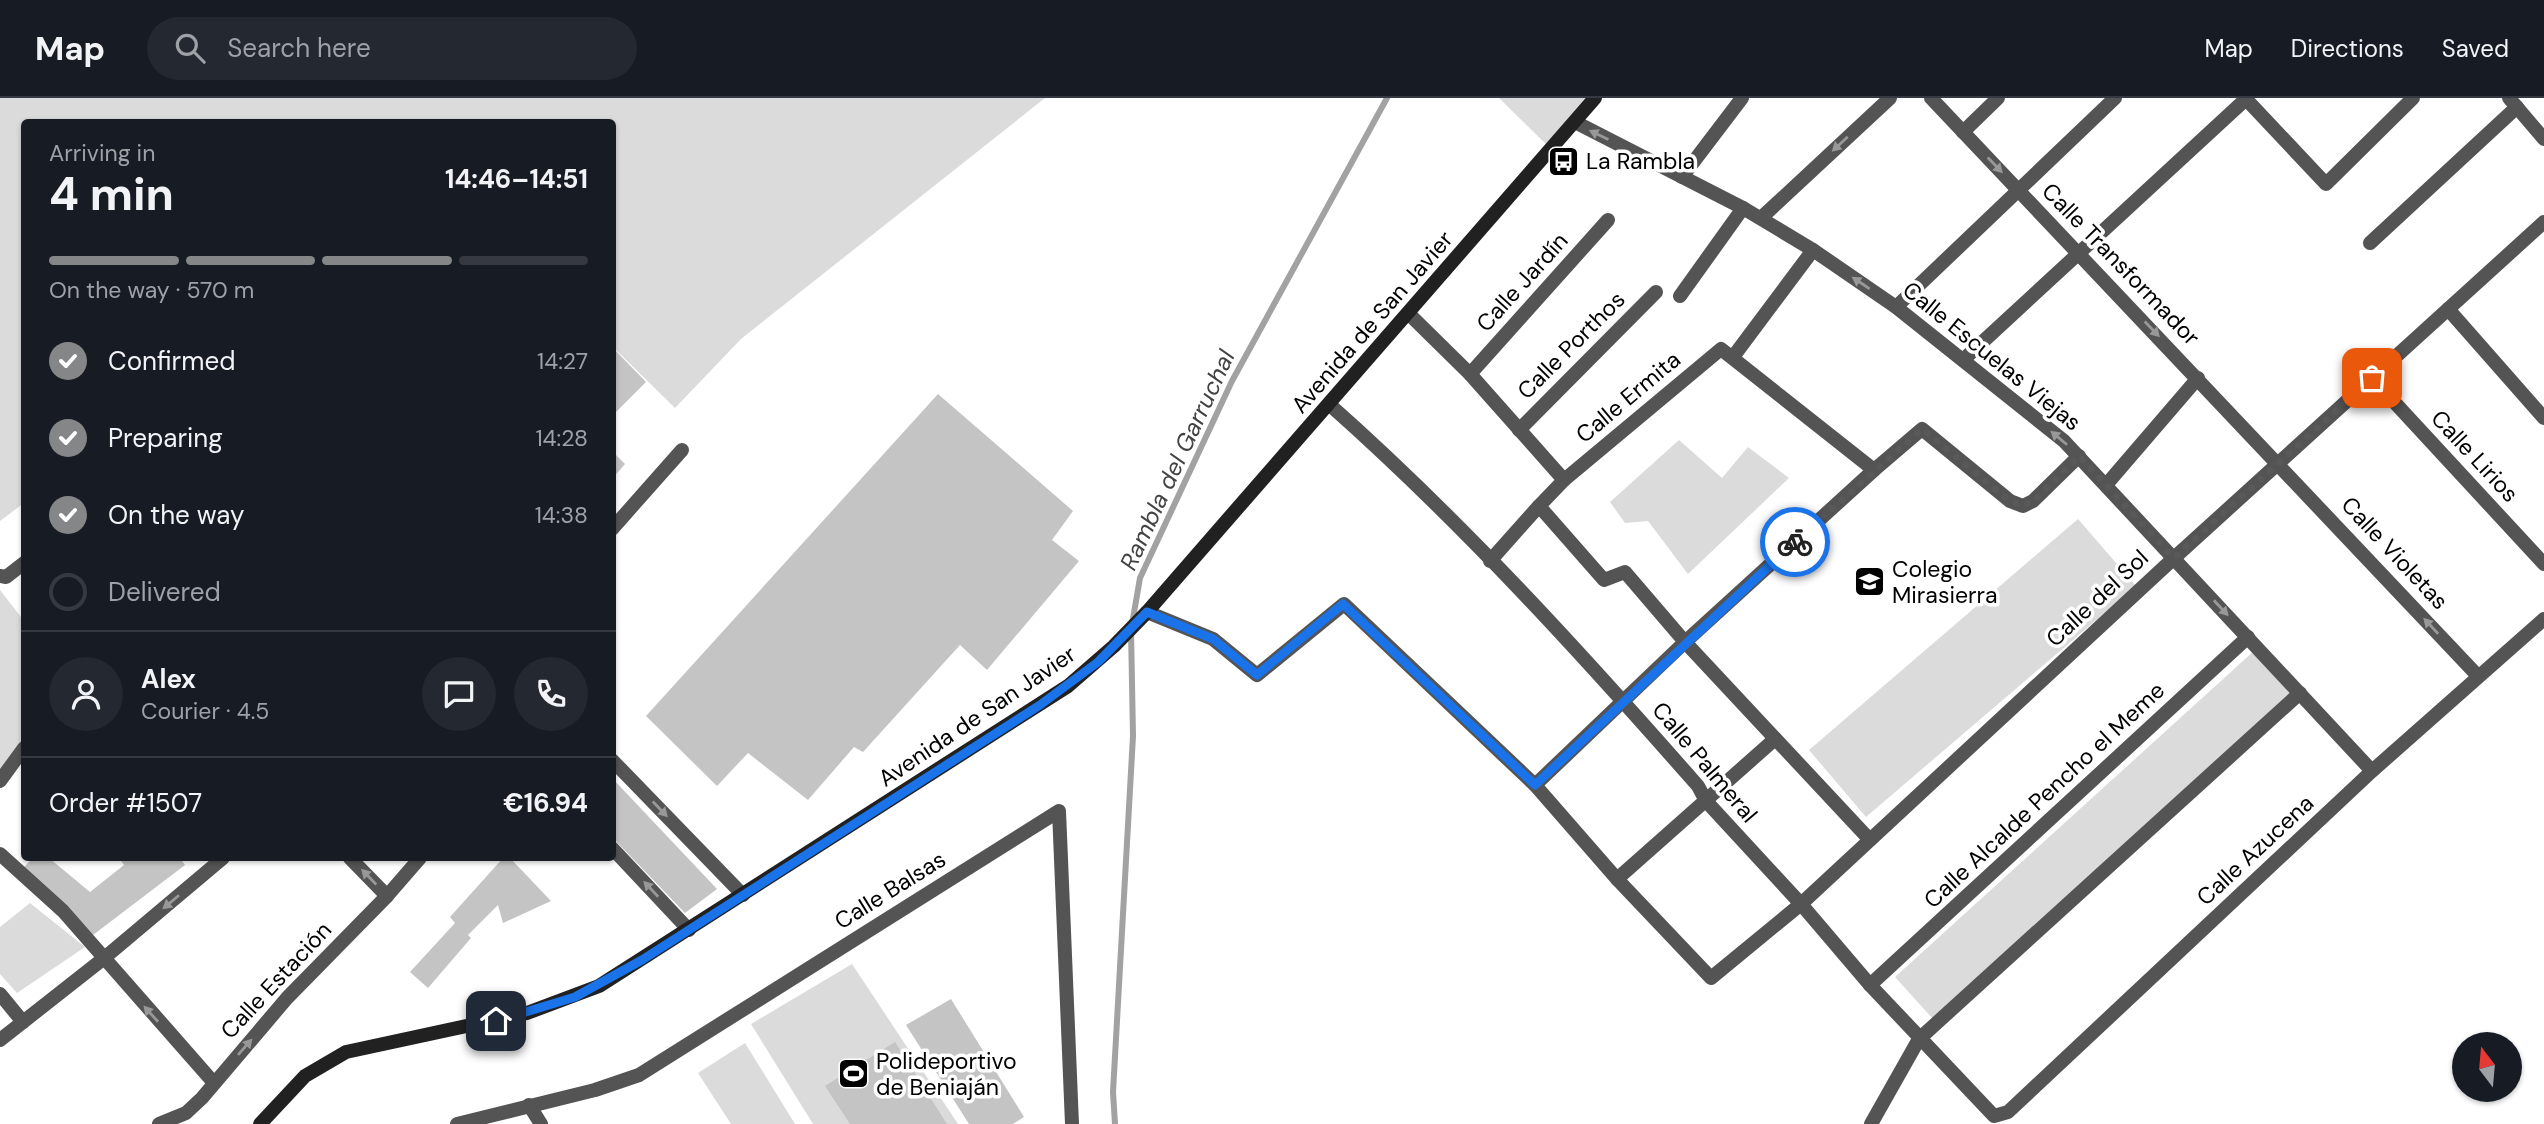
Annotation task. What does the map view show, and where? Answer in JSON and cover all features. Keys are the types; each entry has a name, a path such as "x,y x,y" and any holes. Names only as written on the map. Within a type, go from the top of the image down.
{"main road":[{"name":"Avenida de San Javier","path":"260,1124 305,1076 331,1059 375,1044 496,1021 551,1007 599,986 1050,699 1098,662 1147,612 1331,405 1595,98"}],"street":[{"path":"1682,177 1742,98"},
{"path":"1761,218 1891,98"},
{"name":"Calle Transformador","path":"1931,98 2279,462"},
{"path":"1963,132 1998,98"},
{"path":"1896,307 2115,98"},
{"path":"1963,360 2246,98 2326,184 2413,98"},
{"path":"2370,243 2513,103 2544,138"},
{"name":"Calle Escuelas Viejas","path":"1574,122 1761,218 1896,307 1963,360 2079,456 2372,771"},
{"path":"1680,296 1743,208"},
{"name":"Calle Jardín","path":"1470,374 1608,220"},
{"name":"Calle del Sol","path":"1617,879 1711,978 1801,904 2174,558 2544,222"},
{"name":"Calle Ermita","path":"1490,561 1564,480 1727,353 1813,250"},
{"name":"Calle Porthos","path":"1519,430 1656,292"},
{"path":"2448,309 2544,418"},
{"path":"1409,314 1470,374 1564,480"},
{"path":"1727,353 1874,470"},
{"path":"2106,485 2198,378"},
{"name":"Calle Lirios","path":"2372,378 2544,564"},
{"name":"Calle Palmeral","path":"1331,405 1417,483 1623,701 1698,786 1706,801 1987,1112 1994,1116 2008,1112"},
{"path":"1535,785 1685,642 1922,429 2010,501 2023,506 2033,501 2079,456"},
{"path":"616,524 682,450"},
{"name":"Calle Violetas","path":"2279,462 2477,676"},
{"path":"1539,506 1604,580 1625,572 1685,642 1870,841"},
{"path":"0,576 6,577 21,565"},
{"path":"1147,612 1213,639 1257,675 1343,604 1535,785 1617,879 1775,738"},
{"name":"Calle Azucena","path":"2008,1112 2372,771 2477,676 2542,626"},
{"name":"Calle Alcalde Pencho el Meme","path":"1870,985 2248,637"},
{"path":"1871,1124 1919,1039 2300,693"},
{"path":"0,781 21,752"},
{"path":"616,764 743,895"},
{"name":"Calle Balsas","path":"457,1124 596,1090 639,1075 1059,811 1072,1124"},
{"path":"616,852 689,930"},
{"path":"0,854 63,911 214,1083"},
{"path":"0,1040 103,959 219,861"},
{"path":"353,861 387,896"},
{"name":"Calle Estación","path":"159,1124 186,1113 287,998 387,896 417,861"},
{"path":"0,994 23,1023"},
{"path":"529,1105 541,1124"}],"shaded area":[{"path":"0,98 1045,98 741,339 675,408 616,350 616,119 21,119 21,505 0,521"},
{"path":"1499,98 1595,98 1552,150"},
{"path":"1679,440 1722,478 1748,447 1789,478 1688,574 1648,521 1625,523 1610,502"},
{"path":"2078,519 2136,586 1866,817 1809,750"},
{"path":"0,590 21,617 21,752 0,781"},
{"path":"2255,650 2293,692 1933,1019 1895,977"},
{"path":"30,903 85,947 17,993 0,974 0,927"},
{"name":"Polideportivo de Beniaján","path":"852,964 958,1124 813,1124 751,1024"},
{"path":"745,1043 795,1124 731,1124 698,1073"}],"building":[{"path":"616,351 646,382 616,412"},
{"path":"938,394 1073,511 1052,540 1079,561 987,670 960,645 863,752 854,747 808,800 748,753 717,786 646,716"},
{"path":"616,455 625,464 616,474"},
{"path":"616,782 717,889 685,913 616,841"},
{"path":"30,861 53,861 90,892 124,865 121,861 182,861 185,865 93,935 23,868"},
{"path":"500,861 513,861 551,901 503,923 498,905 468,935 471,938 428,988 410,972 455,923 450,917"},
{"path":"951,999 1024,1117 1013,1124 969,1124 906,1025"},
{"path":"895,1042 947,1124 850,1124 825,1086"}],"waterway":[{"name":"Rambla del Garruchal","path":"1115,1124 1113,1092 1133,736 1131,630 1140,578 1232,381 1387,98"}],"way so far":[{"path":"1795,542 1922,429 2010,501 2023,506 2033,501 2079,456 2174,558 2372,378"}],"place":[{"name":"La Rambla","path":"1563,161"},
{"name":"Colegio Mirasierra","path":"1869,582"},
{"name":"Polideportivo de Beniaján","path":"853,1074"}],"route":[{"path":"496,1021 551,1007 575,997 642,960 1068,686 1098,662 1147,612 1213,639 1257,675 1343,604 1535,785 1795,542"}]}
